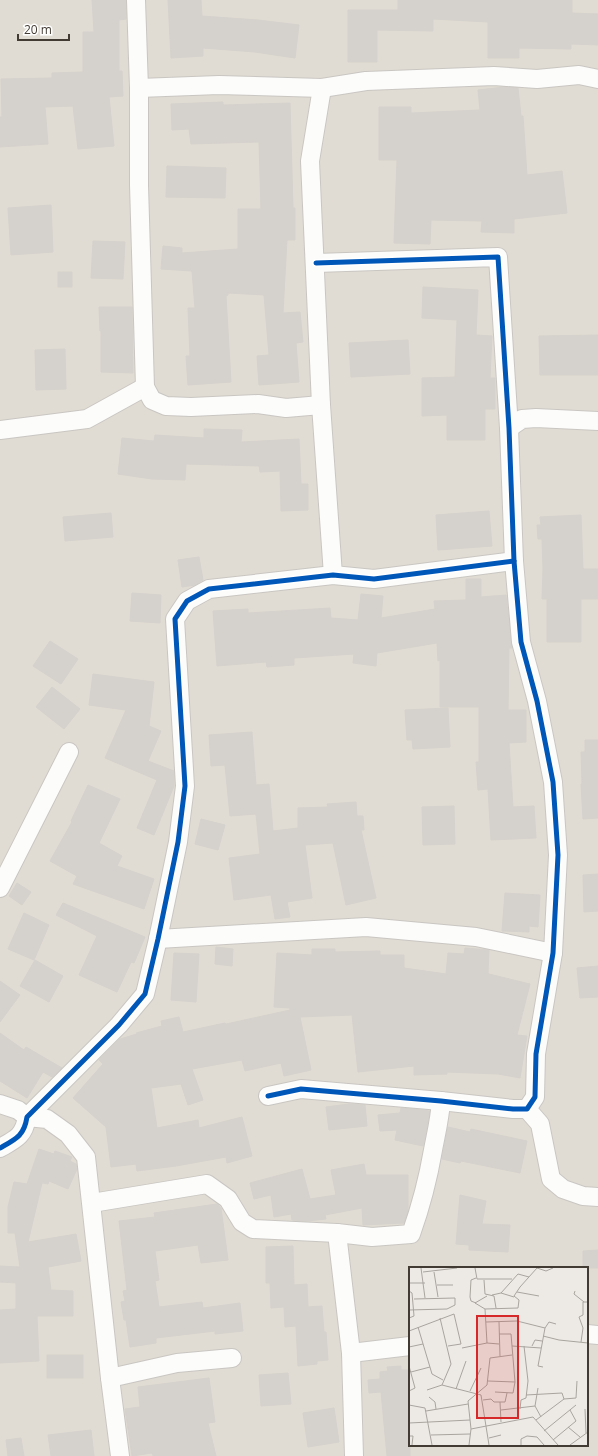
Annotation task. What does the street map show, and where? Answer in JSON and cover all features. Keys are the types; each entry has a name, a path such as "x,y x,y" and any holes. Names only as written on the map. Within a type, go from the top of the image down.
{"street":[{"path":"136,0 145,387 152,400 166,406 191,407 258,404 286,408 322,405"},
{"path":"139,88 219,85 322,88 366,81 494,76 537,78 579,75 598,79"},
{"path":"322,88 310,161 322,405 333,575"},
{"path":"316,263 498,257 514,561 521,642 537,701 553,782 558,855 553,953 536,1054 535,1097 527,1109"},
{"path":"0,430 87,419 145,387"},
{"path":"508,428 522,419 536,418 598,421"},
{"path":"0,1148 16,1139 25,1128 27,1117 119,1025 145,994 178,842 185,786 175,619 187,601 209,589 333,575 374,579 514,561"},
{"path":"0,888 69,752"},
{"path":"158,939 366,927 476,937 553,953"},
{"path":"268,1096 300,1089 441,1101 513,1109 527,1109 540,1124 552,1179 563,1189 582,1196 598,1197"},
{"path":"92,1203 207,1184 228,1199 242,1222 252,1229 337,1233 372,1237 411,1234 420,1210 430,1171 441,1101"},
{"path":"0,1104 18,1110 27,1117 47,1119 68,1134 86,1157 120,1456"},
{"path":"337,1233 351,1354 354,1456"},
{"path":"588,1334 598,1335"},
{"path":"351,1354 409,1346"},
{"path":"110,1378 177,1363 232,1358"}],"shaded area":[{"path":"0,0 598,0 598,1456 0,1456"}],"building":[{"path":"92,0 126,0 126,19 119,20 119,71 122,71 123,96 109,97 114,146 78,149 73,106 45,107 48,144 0,147 0,117 2,117 1,79 52,78 52,73 83,72 83,32 94,32"},
{"path":"168,0 201,0 202,16 299,25 295,58 255,52 203,48 203,56 171,58"},
{"path":"398,0 572,0 572,13 598,14 598,45 571,44 571,49 519,48 519,58 488,58 488,22 433,19 433,31 377,30 377,62 348,62 348,10 398,10"},
{"path":"505,87 518,88 521,116 523,116 527,175 562,171 567,213 514,219 514,233 481,232 482,221 431,220 430,244 394,243 397,160 379,160 379,107 411,107 411,113 480,110 478,90"},
{"path":"223,102 223,105 290,103 295,240 287,240 283,313 300,312 303,342 296,343 299,382 259,385 257,356 269,355 264,295 228,293 226,296 231,382 188,385 186,356 190,356 188,308 195,308 192,271 161,269 163,246 182,248 182,253 238,249 238,209 261,209 259,142 191,144 189,129 172,130 171,104"},
{"path":"167,166 226,168 225,198 166,197"},
{"path":"51,205 53,252 11,255 8,208"},
{"path":"93,241 125,242 123,279 91,278"},
{"path":"58,272 72,272 72,287 58,287"},
{"path":"423,287 478,290 476,335 492,336 490,378 495,378 495,409 485,409 485,440 447,440 447,415 422,416 422,378 455,377 457,320 422,318"},
{"path":"99,307 132,307 133,373 101,372 101,331"},
{"path":"598,335 598,375 540,375 539,336"},
{"path":"408,340 410,374 351,377 349,343"},
{"path":"65,349 66,389 36,390 35,350"},
{"path":"204,429 242,430 241,442 299,439 301,484 308,484 308,510 281,511 280,471 260,472 259,466 186,464 185,480 152,479 118,474 122,438 154,441 155,435 204,438"},
{"path":"489,511 492,546 438,550 436,515"},
{"path":"111,513 113,537 65,541 63,517"},
{"path":"581,515 583,569 598,569 598,599 581,599 581,642 547,642 547,599 542,599 542,539 538,539 537,525 541,525 540,517"},
{"path":"199,557 203,580 195,585 182,587 178,560"},
{"path":"466,579 481,579 481,597 506,595 512,648 509,648 508,710 526,710 526,742 509,743 513,807 534,806 536,838 491,840 488,789 478,790 476,762 479,762 479,707 440,707 440,660 438,661 437,643 377,653 376,666 353,663 354,654 294,658 294,665 267,667 266,662 217,666 213,611 248,609 248,613 330,608 331,618 358,620 361,594 383,596 381,618 435,609 434,601 466,600"},
{"path":"132,593 161,595 160,623 130,621"},
{"path":"50,641 78,659 61,684 33,666"},
{"path":"93,674 154,682 149,726 161,731 148,761 174,771 174,786 154,835 137,828 157,780 105,758 126,710 89,705"},
{"path":"52,687 80,709 64,729 36,707"},
{"path":"448,708 450,747 413,749 412,740 407,740 405,710"},
{"path":"252,732 256,785 269,784 273,831 298,828 298,808 328,807 327,804 356,802 357,816 363,816 364,830 361,830 376,898 346,905 333,843 305,845 312,898 287,902 290,917 275,919 271,895 234,900 229,858 260,854 256,814 230,816 225,765 211,766 209,735"},
{"path":"585,740 598,740 598,818 583,819 581,752 585,752"},
{"path":"88,785 120,799 99,843 122,856 117,866 154,879 144,909 73,884 77,876 50,861 72,822 71,821"},
{"path":"454,806 455,844 423,845 422,807"},
{"path":"201,819 225,825 218,850 195,844"},
{"path":"598,874 598,911 584,912 583,875"},
{"path":"17,883 31,892 22,905 9,896"},
{"path":"505,893 540,895 538,927 529,926 529,932 502,931"},
{"path":"63,903 145,937 134,963 131,962 117,992 79,975 97,936 56,915"},
{"path":"24,913 49,925 34,960 8,949"},
{"path":"216,947 233,949 232,966 215,964"},
{"path":"465,948 489,950 489,974 530,984 517,1035 527,1036 520,1078 498,1074 447,1072 447,1074 414,1075 414,1066 358,1072 352,1015 300,1017 311,1070 284,1076 281,1063 245,1071 242,1060 192,1069 203,1100 188,1105 181,1084 151,1088 157,1128 198,1120 199,1128 242,1117 252,1156 227,1163 226,1157 137,1171 136,1164 111,1167 106,1127 73,1098 103,1064 99,1060 120,1039 162,1026 161,1021 179,1017 183,1032 290,1010 290,1008 274,1007 277,953 312,955 312,949 335,949 335,952 380,951 380,955 404,955 404,968 446,974 448,953 464,954"},
{"path":"174,953 199,954 196,1002 171,1000"},
{"path":"35,960 63,976 49,1002 20,986"},
{"path":"598,966 598,997 580,998 577,968"},
{"path":"0,981 20,995 0,1022"},
{"path":"0,1033 24,1050 26,1047 62,1068 52,1077 43,1072 27,1098 0,1081"},
{"path":"349,1104 365,1105 367,1126 329,1130 326,1107"},
{"path":"401,1108 430,1111 423,1146 395,1140 397,1130 380,1131 378,1115 400,1113"},
{"path":"448,1127 470,1132 471,1129 527,1141 520,1173 461,1161 460,1163 442,1159"},
{"path":"39,1149 54,1154 55,1151 72,1157 70,1161 76,1164 77,1169 68,1189 49,1181 48,1184 42,1183 28,1242 76,1234 81,1261 48,1267 51,1290 73,1291 73,1316 37,1316 39,1361 0,1363 0,1310 16,1309 16,1283 0,1282 0,1266 20,1267 15,1233 8,1233 8,1207 14,1182 27,1184"},
{"path":"364,1164 366,1175 408,1175 408,1210 404,1223 363,1225 362,1208 325,1215 326,1219 307,1221 292,1220 291,1214 274,1217 271,1195 254,1199 250,1183 302,1169 310,1199 336,1195 331,1170"},
{"path":"460,1195 486,1201 482,1224 510,1225 508,1252 469,1250 469,1245 456,1244"},
{"path":"217,1204 221,1208 228,1260 201,1263 198,1245 155,1251 159,1280 155,1281 159,1307 202,1302 203,1308 240,1303 243,1331 215,1334 215,1331 156,1338 156,1343 130,1347 126,1320 124,1320 121,1302 125,1301 123,1291 127,1290 119,1221 155,1217 154,1213"},
{"path":"293,1246 294,1285 307,1284 308,1307 322,1306 328,1360 317,1361 317,1364 298,1366 296,1326 285,1327 284,1307 271,1308 270,1283 266,1283 266,1247"},
{"path":"598,1250 598,1268 583,1267 583,1251"},
{"path":"47,1355 83,1355 83,1378 47,1378"},
{"path":"401,1366 401,1370 409,1370 410,1456 387,1456 381,1392 369,1393 368,1380 380,1379 380,1372 388,1371 387,1367"},
{"path":"288,1373 291,1404 261,1406 259,1375"},
{"path":"209,1378 215,1422 208,1423 216,1456 153,1456 152,1453 132,1456 125,1409 140,1407 138,1387"},
{"path":"334,1408 339,1442 308,1447 303,1413"},
{"path":"91,1430 94,1456 51,1456 48,1435"},
{"path":"21,1438 24,1456 8,1456 6,1440"}],"cycle path":[{"path":"268,1096 301,1089 441,1101 513,1109 527,1109 535,1097 536,1054 553,953 558,855 553,782 537,701 521,642 514,561 509,428 498,257 316,263"},
{"path":"0,1148 11,1142 21,1133 24,1129 27,1117 119,1025 145,994 178,842 185,786 175,619 187,601 209,589 333,575 374,579 514,561"}]}
